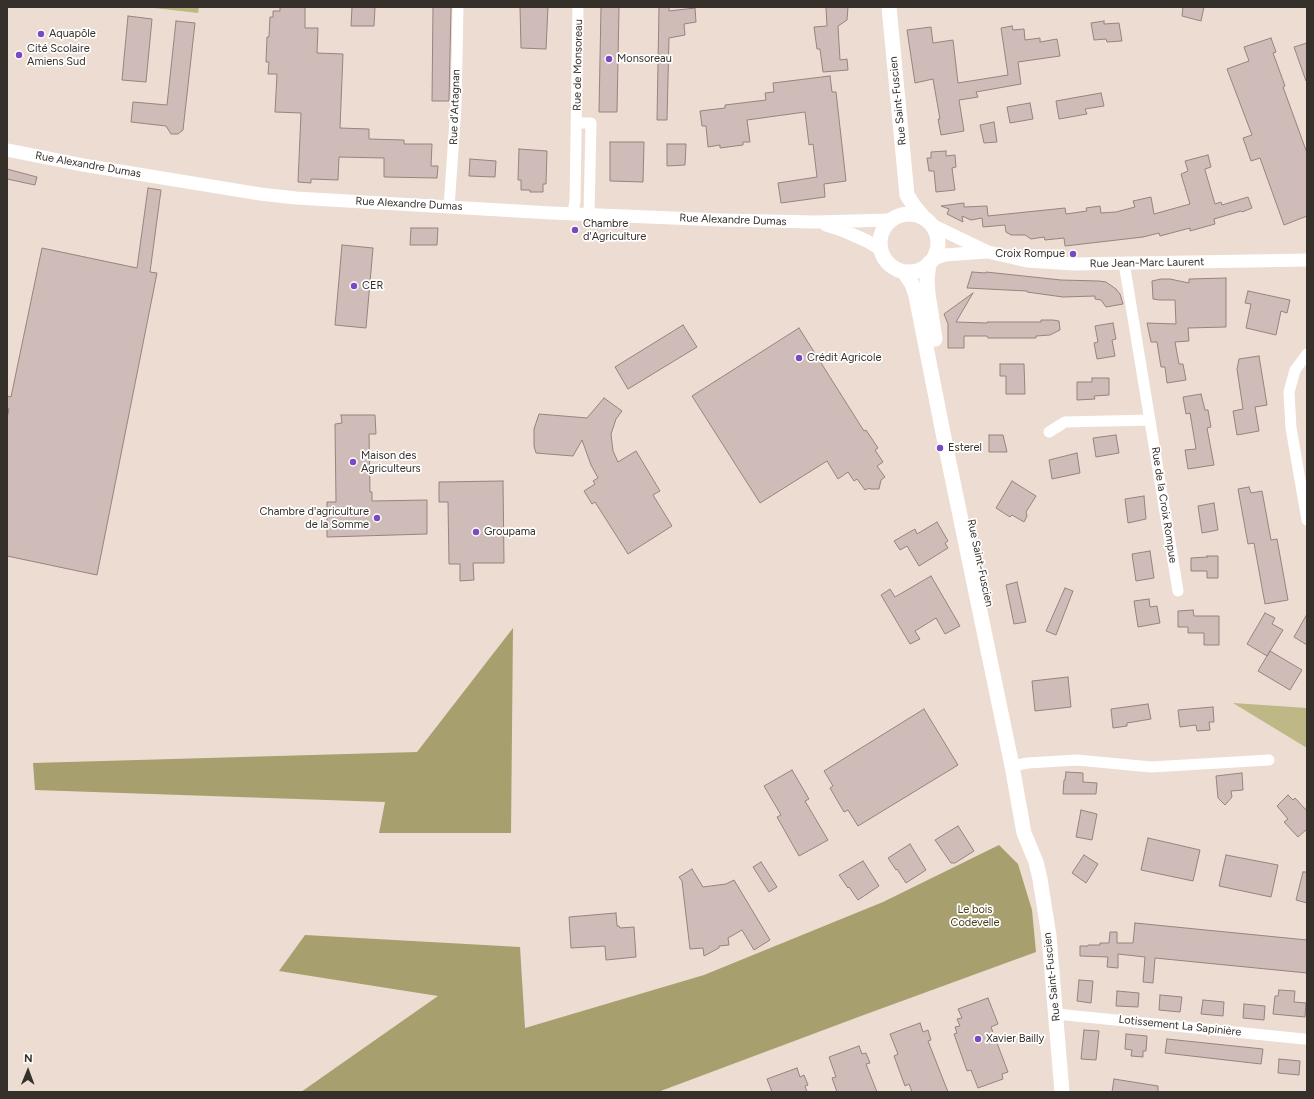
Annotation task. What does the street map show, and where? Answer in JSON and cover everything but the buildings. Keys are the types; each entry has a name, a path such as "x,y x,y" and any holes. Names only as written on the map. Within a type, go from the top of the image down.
{"main road":[{"name":"Rue Saint-Fuscien","path":"889,7 908,195 914,206 928,222"},
{"path":"893,218 908,214 920,216 928,222 937,235 938,248 931,261 918,270 904,272 891,266 882,256 880,249 880,236 882,230 893,218 908,195"},
{"name":"Rue Saint-Fuscien","path":"931,261 928,279 928,294 937,353 1016,765 1024,834 1036,862 1049,936 1062,1092"},
{"name":"Rue Saint-Fuscien","path":"904,272 912,284 916,296 946,448 1016,765"}],"street":[{"name":"Rue d'Artagnan","path":"449,207 456,106 458,7"},
{"name":"Rue de Monsoreau","path":"574,213 577,123 578,7"},
{"name":"Rue de Monsoreau","path":"577,123 591,123 589,214"},
{"name":"Rue Alexandre Dumas","path":"7,150 50,160 260,194 296,198 721,220 815,222 893,218"},
{"name":"Rue Alexandre Dumas","path":"815,222 852,234 880,249"},
{"name":"Rue Jean-Marc Laurent","path":"928,222 988,252 1027,262 1064,264 1307,260"},
{"name":"Rue Jean-Marc Laurent","path":"931,261 945,255 988,252"},
{"name":"Rue de la Croix Rompue","path":"1124,263 1178,591"},
{"path":"1307,354 1295,370 1289,392 1291,428 1307,520"},
{"path":"1049,432 1065,422 1150,420"},
{"path":"1016,765 1076,760 1151,767 1269,760"},
{"name":"Lotissement La Sapinière","path":"1056,1014 1304,1039"}],"shaded area":[{"path":"146,7 199,7 198,13"},
{"path":"1233,703 1307,708 1307,748"}],"green space":[{"path":"513,628 511,833 379,833 385,802 35,790 33,763 417,752"},
{"name":"Le bois Codevelle","path":"999,845 1018,864 1032,910 1036,952 658,1092 301,1092 438,996 279,971 305,935 520,947 525,1028 704,975 883,902"}],"place":[{"name":"Aquapôle","path":"41,34"},
{"name":"Cité Scolaire Amiens Sud","path":"19,55"},
{"name":"Monsoreau","path":"609,59"},
{"name":"Chambre d'Agriculture","path":"575,230"},
{"name":"Croix Rompue","path":"1073,254"},
{"name":"CER","path":"354,286"},
{"name":"Crédit Agricole","path":"799,358"},
{"name":"Esterel","path":"940,448"},
{"name":"Maison des Agriculteurs","path":"353,462"},
{"name":"Chambre d'agriculture de la Somme","path":"377,518"},
{"name":"Groupama","path":"476,532"},
{"name":"Xavier Bailly","path":"978,1039"}]}
